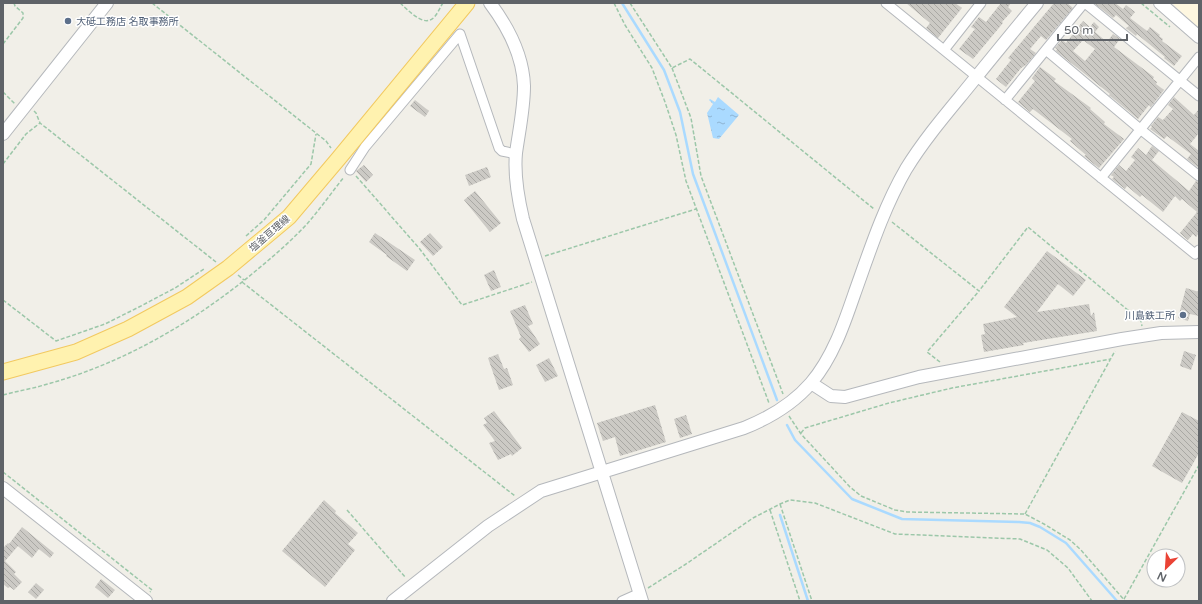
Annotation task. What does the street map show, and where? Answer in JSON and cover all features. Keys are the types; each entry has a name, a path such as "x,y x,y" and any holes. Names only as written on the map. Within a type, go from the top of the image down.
{"main road":[{"name":"塩釜亘理線","path":"3,372 76,352 128,329 187,297 228,268 289,217 467,3"}],"street":[{"path":"3,134 107,3"},
{"path":"490,3 512,39 520,61 524,85 523,112 516,154 516,180 520,209 641,597 622,601"},
{"path":"886,3 1195,254 1199,250"},
{"path":"393,601 488,526 523,502 541,492 738,430 759,422 787,405 810,383 828,360 839,337 883,216 897,186 916,154 931,133 1037,3"},
{"path":"1004,100 1084,3 1199,96"},
{"path":"1160,3 1199,37"},
{"path":"944,50 979,4"},
{"path":"350,170 365,148 460,34 499,148 502,151 516,154"},
{"path":"1046,50 1140,129 1199,176"},
{"path":"1101,178 1199,57"},
{"path":"810,383 831,396 845,397 919,377 1142,335 1199,332"},
{"path":"3,488 145,600"}],"path":[{"path":"3,44 23,18 23,13 14,6 14,3"},
{"path":"400,3 420,19 426,20 432,19 443,3"},
{"path":"614,3 625,25 652,68 676,135 686,181 774,414"},
{"path":"630,3 672,68 691,118 701,176 787,405 801,434 850,487 861,496 895,510 907,512 1025,514 1070,540 1081,550 1124,600 1199,465"},
{"path":"672,68 690,59 883,216 979,291"},
{"path":"3,92 24,108 36,113 40,123 216,262 218,260"},
{"path":"3,164 26,134 40,123"},
{"path":"242,240 264,220 311,164 316,134"},
{"path":"3,394 45,385 98,367 147,344 199,314 276,254 307,224 350,170"},
{"path":"536,259 696,209"},
{"path":"952,371 927,352 979,291 1028,227 1141,321 1142,335"},
{"path":"3,300 56,341 105,324 175,288 210,266"},
{"path":"242,282 523,502"},
{"path":"1025,514 1122,339"},
{"path":"801,434 805,428 952,388 1111,359"},
{"path":"3,472 152,590 145,600"},
{"path":"641,597 753,518 790,500 815,503 895,534 1020,539 1047,550 1068,568 1092,601"},
{"path":"780,504 812,601"},
{"path":"346,510 412,586"},
{"path":"770,510 800,601"}],"shaded area":[{"path":"1172,3 1199,3 1199,28 1178,9"}],"water":[{"path":"718,97 739,115 719,139 713,138 707,113 713,104 709,100 710,99 715,102"}],"building":[{"path":"906,3 955,3 962,8 938,38 926,28 930,23"},
{"path":"1001,3 1011,3 1008,7 1012,11 973,59 959,49 975,29 971,27 979,17 986,22"},
{"path":"1054,3 1067,3 1073,8 1046,40 1041,36 1030,49 1036,53 1026,65 1021,68 1006,87 996,79 1011,60 1008,58"},
{"path":"1094,3 1115,3 1123,9 1126,5 1135,12 1130,18 1147,31 1150,27 1160,35 1159,36 1163,39 1162,41 1182,56 1174,66 1137,34 1136,36 1126,28 1129,26 1116,15 1113,18"},
{"path":"1083,21 1090,27 1094,22 1099,27 1095,32 1107,42 1113,34 1120,39 1114,47 1154,77 1153,79 1157,82 1156,84 1164,90 1151,107 1149,105 1138,119 1109,95 1110,94 1056,51 1057,49 1055,48 1062,40 1066,43","holes":["1083,40 1095,49 1085,61 1073,51"]},
{"path":"1040,67 1056,79 1054,81 1091,108 1090,109 1105,122 1104,124 1124,139 1099,168 1084,156 1086,155 1070,141 1072,139 1033,109 1030,112 1018,102 1035,81 1032,78"},
{"path":"1174,97 1194,115 1199,109 1199,133 1190,144 1199,151 1199,168 1187,159 1191,154 1167,136 1164,139 1150,129 1158,117 1163,120 1173,109 1168,105"},
{"path":"415,100 429,111 425,117 410,106"},
{"path":"1152,146 1159,151 1152,160 1189,191 1196,181 1199,182 1199,233 1196,237 1193,234 1188,240 1180,233 1197,212 1182,199 1180,201 1175,196 1163,212 1142,195 1140,197 1127,186 1125,189 1112,179 1114,177 1111,175 1119,165 1126,171 1135,160 1131,157 1138,148 1146,155"},
{"path":"364,165 373,175 366,182 356,171"},
{"path":"487,167 491,177 469,186 465,175"},
{"path":"475,191 501,223 490,232 464,200"},
{"path":"375,233 415,260 407,271 369,242"},
{"path":"430,233 443,247 433,256 420,242"},
{"path":"1047,251 1086,280 1073,296 1058,284 1037,312 1089,304 1091,316 1094,312 1097,331 1023,343 1024,345 984,352 981,335 985,334 983,324 1017,317 1004,307"},
{"path":"494,270 501,287 491,291 484,275"},
{"path":"1186,288 1199,292 1199,316 1190,314 1188,321 1178,318"},
{"path":"525,305 533,324 528,326 540,344 529,352 519,339 521,337 510,311"},
{"path":"1184,351 1196,355 1191,370 1180,366"},
{"path":"498,354 504,369 507,368 513,385 499,390 488,358"},
{"path":"549,358 558,376 545,382 536,365"},
{"path":"655,405 666,442 620,456 615,437 603,441 597,423"},
{"path":"494,411 522,448 512,456 511,454 498,460 489,443 495,441 483,425 487,423 484,418"},
{"path":"1182,412 1199,421 1199,453 1182,483 1152,466"},
{"path":"686,415 692,434 680,438 674,419"},
{"path":"324,500 336,511 335,513 358,533 348,544 355,550 325,587 282,551"},
{"path":"22,527 54,553 50,558 39,549 32,558 18,546 5,561 16,572 14,574 22,582 14,590 3,584 3,548 8,543 9,544"},
{"path":"101,579 115,590 108,598 95,587"},
{"path":"36,583 44,590 36,599 28,592"}],"waterway":[{"path":"622,3 664,70 680,112 693,174 777,400"},
{"path":"787,425 795,440 852,499 902,519 1030,523 1040,527 1066,543 1117,601"},
{"path":"780,515 808,601"}],"place":[{"name":"大砥工務店 名取事務所","path":"68,21"},
{"name":"川島鉄工所","path":"1183,315"}]}
